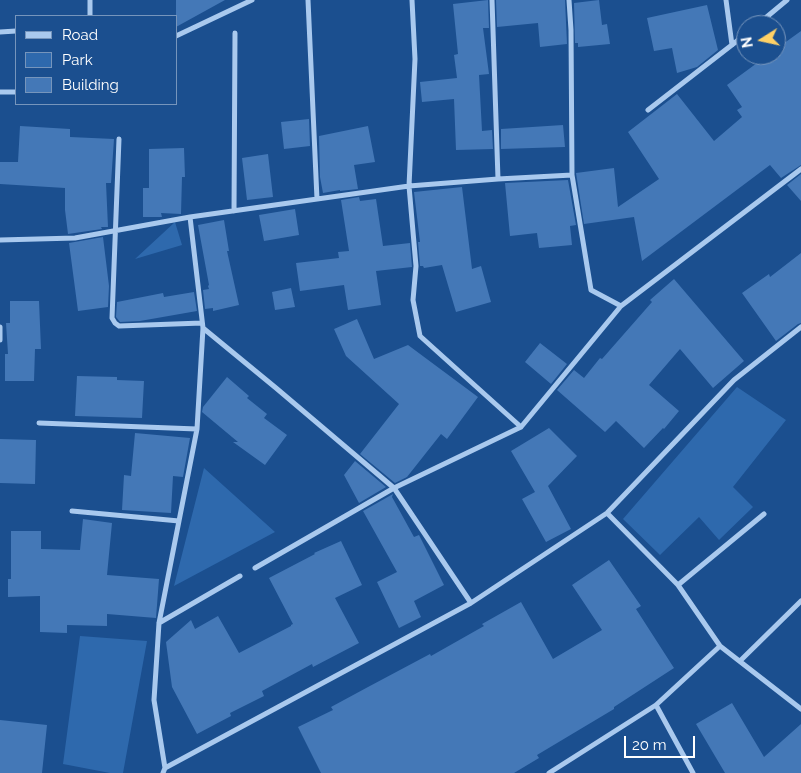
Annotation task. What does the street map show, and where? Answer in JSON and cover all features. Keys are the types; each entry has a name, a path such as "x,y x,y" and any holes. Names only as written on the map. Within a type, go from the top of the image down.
{"street":[{"path":"90,0 90,15"},
{"path":"178,35 252,0"},
{"path":"308,0 317,199"},
{"path":"412,0 415,59 409,186 416,266 413,300 420,336 520,427"},
{"path":"492,0 498,179"},
{"path":"569,0 572,30 572,175 591,290 620,306"},
{"path":"726,0 732,45"},
{"path":"769,15 787,0"},
{"path":"0,32 15,32"},
{"path":"234,211 235,33"},
{"path":"648,110 736,42"},
{"path":"0,92 15,92"},
{"path":"119,139 112,313 114,323 118,326 203,326 394,488 471,603"},
{"path":"255,568 394,488 520,427 620,306 801,169"},
{"path":"0,240 75,238 190,217 409,186 572,175"},
{"path":"190,217 203,326 197,429 159,623 154,700 164,770 471,603 607,513 734,380 801,327"},
{"path":"0,327 0,340"},
{"path":"38,423 197,429"},
{"path":"72,511 179,521"},
{"path":"607,513 678,586 720,646 801,709"},
{"path":"678,586 764,514"},
{"path":"159,623 240,576"},
{"path":"740,661 801,601"},
{"path":"549,773 656,705 720,646"},
{"path":"656,705 693,773"}],"green space":[{"path":"175,222 182,245 135,259"},
{"path":"737,387 786,420 733,487 753,507 719,540 699,517 660,555 623,519"},
{"path":"204,468 275,532 174,586"},
{"path":"80,636 147,641 123,773 110,773 63,764"}],"building":[{"path":"176,0 225,0 178,26 178,15 176,15"},
{"path":"488,0 489,28 483,28 489,74 479,75 482,131 492,130 493,149 456,150 454,99 422,102 420,82 457,78 454,55 458,54 453,4"},
{"path":"496,0 565,0 567,44 540,47 538,23 497,27"},
{"path":"599,0 602,25 607,24 610,44 578,47 578,43 575,43 574,3"},
{"path":"707,5 718,50 697,67 677,73 672,48 654,51 647,18"},
{"path":"801,31 801,165 781,178 770,165 642,261 634,217 584,224 576,173 614,168 618,207 659,179 628,132 677,94 714,141 742,117 737,110 742,107 727,85 754,65 786,65 786,42"},
{"path":"309,119 310,146 284,149 281,122"},
{"path":"563,125 565,147 501,149 501,129"},
{"path":"20,126 70,129 70,137 114,139 111,183 106,183 108,227 68,234 65,188 0,184 0,162 18,162"},
{"path":"368,126 375,162 354,165 358,189 323,193 320,177 319,136"},
{"path":"184,148 185,177 182,177 181,214 161,213 162,217 143,217 143,188 149,188 149,149"},
{"path":"268,154 273,197 247,200 242,158"},
{"path":"801,174 801,201 787,185"},
{"path":"568,180 576,225 570,226 572,245 539,248 537,233 510,236 505,183"},
{"path":"462,187 472,269 481,266 491,302 456,312 442,265 424,268 420,266 418,242 420,242 414,192"},
{"path":"359,197 360,201 376,199 383,246 410,243 412,267 376,271 381,305 348,310 344,285 300,291 296,263 339,258 338,252 349,251 341,200"},
{"path":"295,209 299,235 264,241 259,215"},
{"path":"224,220 229,251 227,251 239,305 213,311 213,308 205,309 203,290 209,289 209,285 198,225"},
{"path":"103,237 109,286 108,307 78,311 69,243"},
{"path":"801,253 801,323 776,341 742,293 769,274 770,277"},
{"path":"674,279 744,361 713,388 680,349 649,385 679,411 644,448 616,421 605,432 557,390 574,370 584,378 652,302 650,300"},
{"path":"291,288 295,307 275,310 272,292"},
{"path":"194,292 197,311 140,321 120,322 116,317 117,302 163,293 164,297"},
{"path":"10,301 39,301 41,349 35,349 34,381 5,381 5,354 8,354 6,323 10,323"},
{"path":"357,319 374,359 408,345 478,397 447,439 441,434 407,477 395,483 360,454 399,404 346,356 334,329"},
{"path":"540,343 567,364 551,384 525,362"},
{"path":"77,376 117,377 117,380 144,381 142,418 75,416"},
{"path":"227,377 249,396 247,398 267,414 264,418 287,435 265,465 233,442 238,442 202,412 203,407"},
{"path":"549,428 577,456 548,486 571,529 546,542 522,499 535,492 511,451"},
{"path":"135,433 190,438 183,477 173,476 171,513 122,510 124,475 131,476"},
{"path":"0,439 36,440 35,484 0,483"},
{"path":"355,461 386,487 359,503 344,475"},
{"path":"393,494 392,497 414,537 419,535 444,585 414,601 421,617 399,628 377,582 397,572 363,511"},
{"path":"83,519 112,523 107,575 159,579 156,618 107,614 107,626 67,625 67,633 40,632 40,596 8,597 8,579 11,579 11,531 41,531 41,549 80,550"},
{"path":"341,541 362,585 335,598 359,643 313,667 312,664 262,691 264,696 230,713 231,716 197,734 172,687 166,642 191,620 195,629 218,616 239,653 291,626 293,624 269,578 314,553"},
{"path":"609,560 641,606 636,609 674,668 614,707 614,709 537,755 539,758 514,773 321,773 298,727 333,710 331,707 368,687 430,654 431,656 484,626 482,624 521,602 553,659 602,630 572,585"},
{"path":"732,703 764,757 801,724 801,773 725,773 696,724"},
{"path":"0,720 47,725 42,773 0,773"}]}
